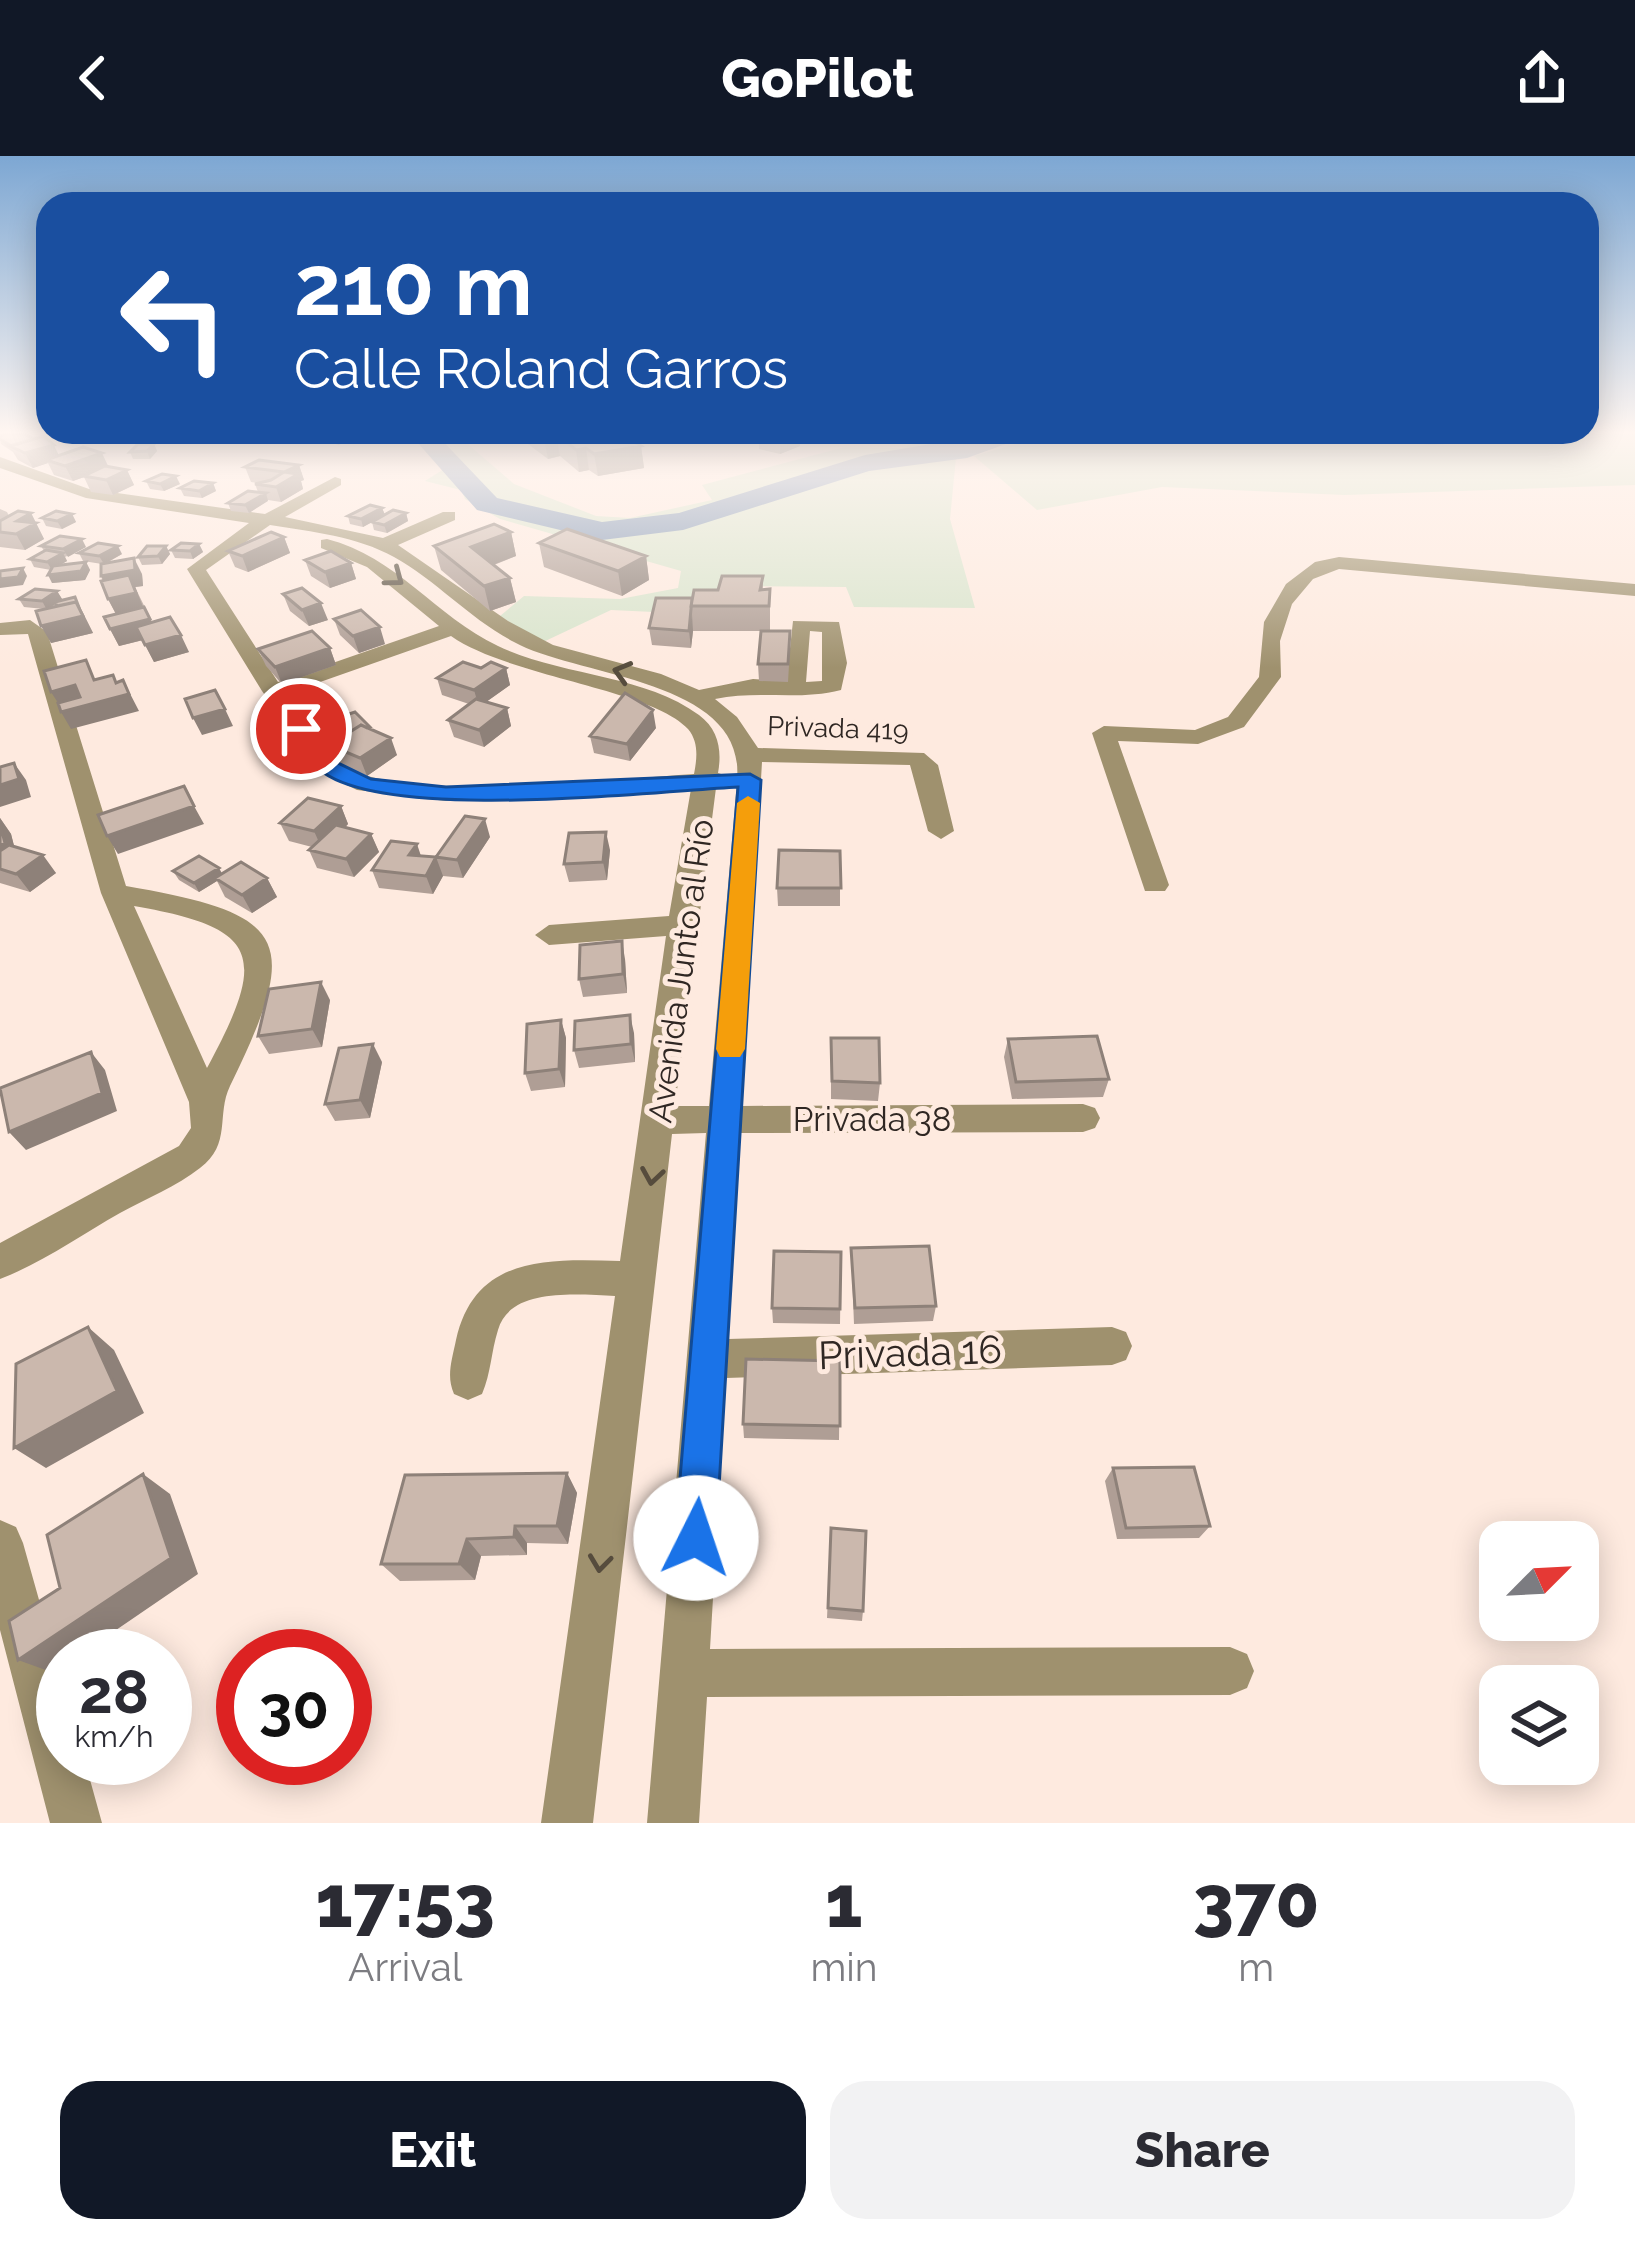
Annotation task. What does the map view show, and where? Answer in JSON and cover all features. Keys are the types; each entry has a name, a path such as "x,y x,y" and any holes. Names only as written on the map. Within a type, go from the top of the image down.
{"street":[{"name":"Avenida Junto al Río","path":"110,512 261,523 385,544 550,662 687,716 701,729 710,755 709,780 682,925 661,1120 635,1279 568,1823"},
{"path":"281,512 196,569 273,691 328,767 366,785 446,794 709,780 751,768"},
{"path":"385,544 449,516"},
{"name":"Avenida Junto al Río","path":"261,523 336,546 391,572 451,629 490,651 669,686 694,698 728,719 751,768 673,1823"},
{"path":"1155,884 1104,733 1198,736 1236,722 1270,677 1265,656 1289,593 1311,568 1339,562 1635,590"},
{"path":"0,629 30,626 37,632 115,893 206,1102 208,1131 191,1156 0,1262"},
{"path":"273,691 451,629"},
{"path":"694,698 737,688 788,688"},
{"name":"Privada 419","path":"751,768 916,758 926,765 941,831"},
{"path":"115,893 224,916 243,927 256,944 262,969 257,986 206,1102"},
{"path":"549,935 682,925"},
{"name":"Privada 38","path":"661,1120 1083,1118"},
{"path":"468,1380 484,1309 506,1291 533,1280 635,1279"},
{"name":"Privada 16","path":"709,1359 1112,1346"},
{"path":"0,1543 76,1823"},
{"path":"686,1673 1230,1671"}],"green space":[{"path":"487,512 585,512 630,518 658,512 951,512 975,608 854,607 846,587 750,586 675,613 611,610 541,643 500,616 524,596 620,599 678,588 681,571"}],"building":[{"path":"23,512 31,513 17,521 36,523 16,534 0,532 0,521"},
{"path":"54,512 72,514 57,521 42,518"},
{"path":"356,512 375,512 361,519 348,516"},
{"path":"390,512 406,513 384,525 372,522"},
{"path":"494,524 511,532 471,547 510,578 484,586 434,546"},
{"path":"567,529 646,556 618,571 539,543"},
{"path":"271,532 284,537 242,556 228,551"},
{"path":"60,536 82,539 63,549 41,546"},
{"path":"98,543 118,546 99,556 79,553"},
{"path":"181,543 199,544 190,551 171,550"},
{"path":"147,546 166,546 158,556 138,557"},
{"path":"46,550 63,553 47,562 30,559"},
{"path":"331,551 351,563 325,572 305,560"},
{"path":"134,558 135,570 101,576 101,564"},
{"path":"86,562 81,571 48,575 53,566"},
{"path":"23,568 18,577 0,579 0,571"},
{"path":"129,575 136,593 108,599 101,581"},
{"path":"722,576 763,576 760,590 770,589 769,606 691,606 694,590 718,590"},
{"path":"302,588 321,603 302,610 283,594"},
{"path":"35,589 57,591 42,601 19,599"},
{"path":"75,597 80,610 76,602 57,606 55,602"},
{"path":"656,598 692,598 689,631 649,628"},
{"path":"76,602 83,616 41,626 36,611"},
{"path":"144,607 150,619 110,629 104,617"},
{"path":"361,610 380,627 353,636 334,619"},
{"path":"170,617 181,635 145,645 136,627"},
{"path":"312,631 330,648 275,667 258,649"},
{"path":"761,631 790,631 788,664 758,664"},
{"path":"86,660 94,680 113,675 116,683 123,680 129,694 61,712 58,703 80,697 75,685 51,692 44,671"},
{"path":"463,662 481,668 491,662 506,668 474,690 437,678"},
{"path":"215,690 225,709 193,718 185,699"},
{"path":"625,693 653,710 627,744 590,736"},
{"path":"476,699 507,708 479,730 448,720"},
{"path":"355,712 370,727 361,725 345,735 331,720"},
{"path":"361,725 391,738 360,758 329,745"},
{"path":"14,763 19,779 0,785 0,767"},
{"path":"184,786 194,806 107,836 98,815"},
{"path":"308,798 341,806 314,831 280,823"},
{"path":"465,816 485,819 457,860 436,857"},
{"path":"336,825 371,834 346,859 309,850"},
{"path":"606,832 603,862 564,864 569,833"},
{"path":"391,841 417,844 409,855 436,857 426,876 372,870"},
{"path":"9,845 43,855 16,874 0,869 0,851"},
{"path":"779,850 840,851 841,888 777,888"},
{"path":"199,856 219,868 194,883 173,871"},
{"path":"241,862 267,878 242,895 215,878"},
{"path":"622,941 623,974 579,979 580,945"},
{"path":"321,982 312,1029 258,1036 269,989"},
{"path":"630,1015 631,1044 574,1050 575,1021"},
{"path":"561,1020 559,1069 525,1073 527,1024"},
{"path":"1097,1036 1109,1079 1016,1082 1008,1039"},
{"path":"831,1038 879,1038 880,1083 832,1081"},
{"path":"373,1044 360,1100 325,1104 339,1048"},
{"path":"91,1052 102,1093 9,1132 0,1088"},
{"path":"929,1246 936,1306 855,1308 851,1248"},
{"path":"774,1251 841,1252 840,1309 772,1308"},
{"path":"88,1327 117,1391 14,1448 16,1364"},
{"path":"746,1359 840,1361 840,1426 743,1424"},
{"path":"1194,1467 1210,1526 1126,1528 1113,1468"},
{"path":"567,1473 557,1526 515,1526 514,1537 467,1539 459,1564 381,1564 405,1475"},
{"path":"143,1474 171,1558 64,1629 36,1629 36,1648 18,1660 9,1621 60,1588 47,1535"},
{"path":"831,1528 866,1531 863,1611 828,1608"}],"waterway":[{"path":"520,512 602,531 683,521 712,512"}],"slow traffic":[{"path":"730,1049 748,803"}],"route":[{"path":"301,729 328,767 366,785 446,794 750,780 696,1538"}]}
